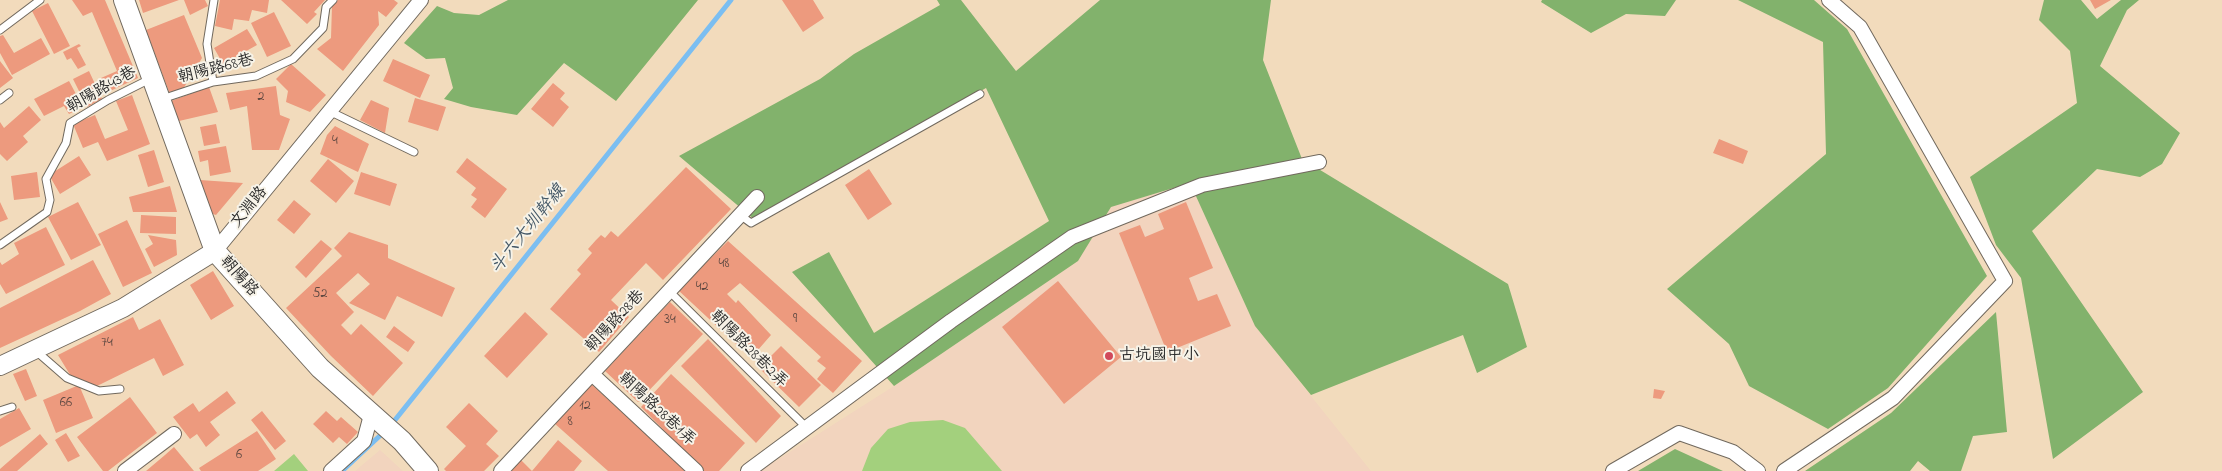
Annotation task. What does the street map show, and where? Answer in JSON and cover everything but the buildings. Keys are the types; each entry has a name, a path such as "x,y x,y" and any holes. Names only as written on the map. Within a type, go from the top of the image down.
{"main road":[{"name":"朝陽路","path":"124,0 215,251 320,368 402,441 428,471"}],"street":[{"name":"文淵路","path":"0,366 123,308 215,251 421,0"},
{"path":"1784,471 1893,398 2005,280 1860,27 1829,0"},
{"path":"748,471 951,321 1072,237 1202,185 1319,162"},
{"name":"朝陽路28巷","path":"500,471 757,197"},
{"name":"朝陽路28巷1弄","path":"592,374 696,471"},
{"path":"331,471 364,441 371,415"},
{"path":"1613,471 1678,432 1733,452 1758,471"},
{"path":"125,471 174,434"}],"lane":[{"path":"0,30 40,0"},
{"path":"213,82 207,44 214,0"},
{"name":"朝陽路68巷","path":"160,100 213,82 256,76 293,59 323,28 326,7 333,0"},
{"name":"朝陽路43巷","path":"0,245 47,212 50,200 46,180 66,143 70,124 108,100 151,78"},
{"path":"0,100 10,93"},
{"path":"740,215 751,223 980,94"},
{"path":"329,111 414,152"},
{"name":"朝陽路28巷2弄","path":"669,291 807,428"},
{"path":"36,350 67,378 99,391 120,389"},
{"path":"0,411 12,407"}],"shaded area":[{"name":"古坑國中小","path":"1190,183 1255,326 1371,471 760,471 894,386 1078,261 1110,207"},
{"path":"380,450 403,471 355,471"}],"green space":[{"path":"508,0 698,0 616,101 564,63 517,115 471,107 444,99 453,88 445,58 426,59 404,43 437,6 454,13 479,15"},
{"path":"937,0 961,0 1016,71 1100,0 1271,0 1263,60 1302,159 1508,284 1527,347 1477,373 1463,335 1311,395 1255,326 1190,183 1111,207 1078,261 894,386 792,272 829,252 874,333 1049,221 986,88 755,220 679,156 820,79 854,54 940,5"},
{"path":"1542,0 1676,0 1665,16 1626,14 1591,33 1541,2"},
{"path":"1738,0 1814,0 1847,29 1987,276 1888,388 1828,429 1749,386 1729,344 1667,289 1826,154 1823,42"},
{"path":"2044,0 2081,0 2097,19 2121,0 2139,0 2127,10 2100,66 2180,133 2162,164 2140,177 2097,169 2032,231 2143,392 2053,459 2021,278 1996,245 1970,177 2077,103 2070,51 2039,20"},
{"path":"1996,312 2007,432 1973,436 1961,471 1930,471 1918,461 1910,471 1805,471 1891,413"},
{"path":"943,420 965,428 1002,471 862,471 871,448 888,429 910,422"},
{"path":"1675,449 1723,471 1638,471"},
{"path":"294,454 308,471 274,471"}],"waterway":[{"name":"斗六大圳幹線","path":"391,425 731,0"},
{"name":"斗六大圳幹線","path":"342,471 385,431"}],"place":[{"name":"古坑國中小","path":"1109,356"}]}
